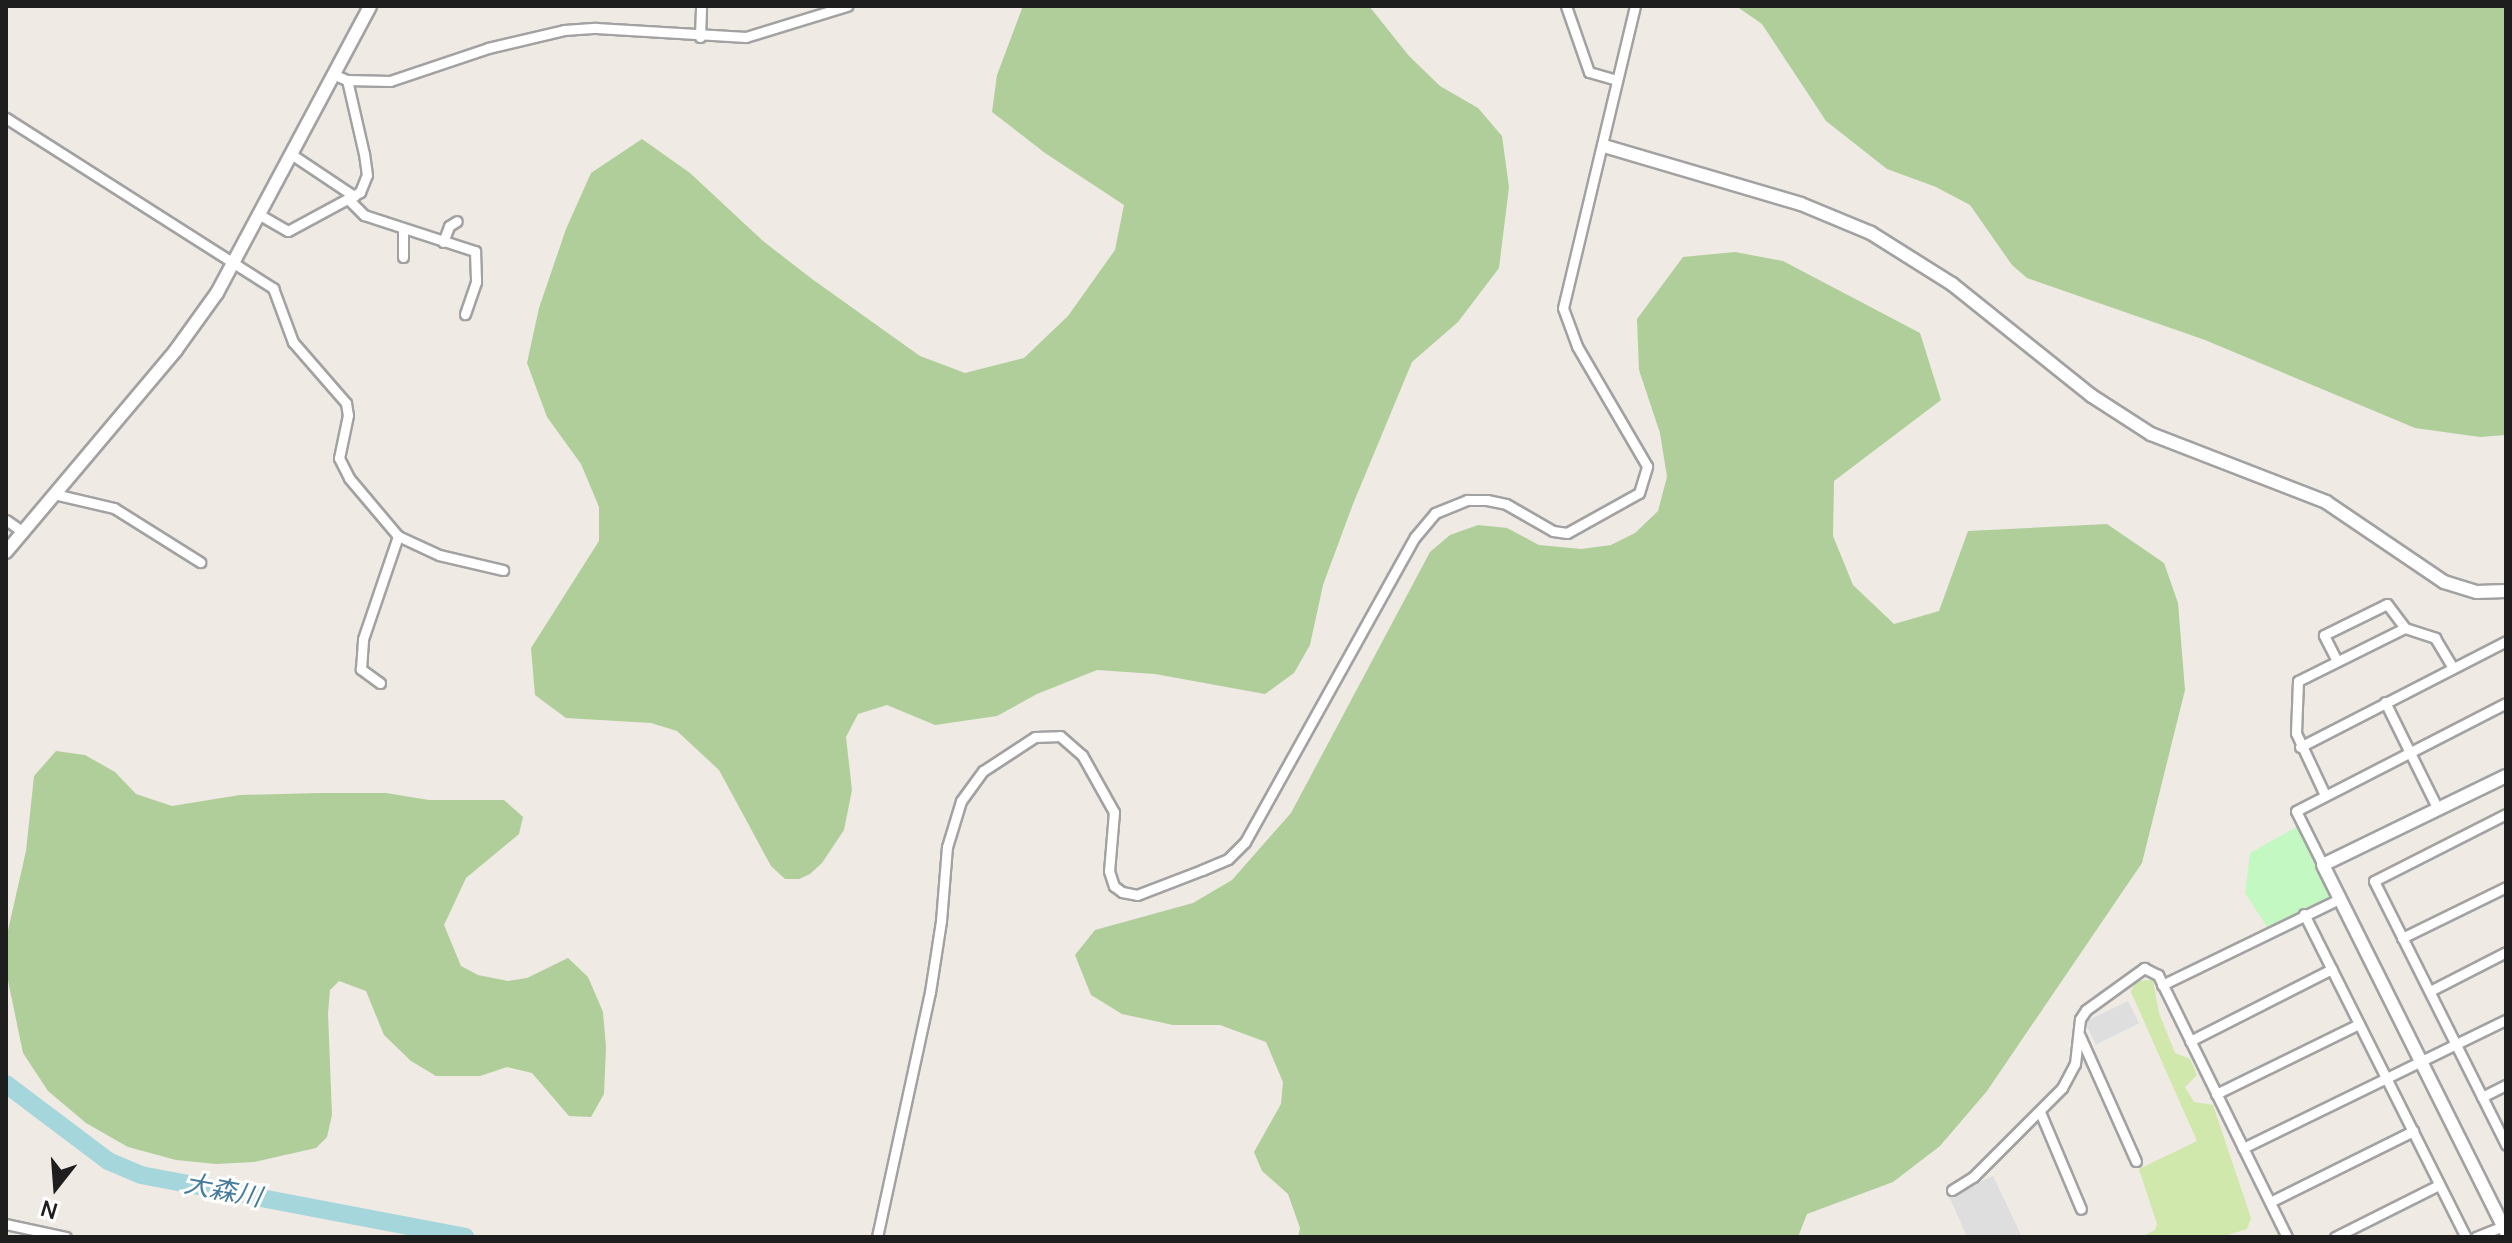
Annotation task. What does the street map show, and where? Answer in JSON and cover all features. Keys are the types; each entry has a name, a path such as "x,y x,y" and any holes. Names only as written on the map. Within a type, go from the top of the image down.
{"street":[{"path":"6,552 198,322 234,264 291,154 341,78 370,6"},
{"path":"700,37 701,6"},
{"path":"341,78 390,81 488,48 564,30 596,28 700,37 746,37 847,6"},
{"path":"1566,6 1589,72 1617,80"},
{"path":"877,1237 930,992 941,921 947,847 961,801 983,771 1035,737 1060,736 1082,755 1114,812 1109,871 1114,886 1122,892 1137,895 1228,859 1245,842 1415,537 1435,513 1467,500 1487,500 1506,504 1553,531 1567,533 1639,493 1647,466 1577,346 1563,308 1635,6"},
{"path":"260,215 288,231 351,198 367,175 341,78"},
{"path":"6,118 273,288 293,342 346,403 348,415 339,458 342,467 398,536 439,555 503,570"},
{"path":"1604,146 1801,204 1859,227 1952,284 2092,396 2151,434 2326,502 2444,582 2477,592 2506,591"},
{"path":"291,154 351,198 364,215 475,251 476,282 465,314"},
{"path":"443,242 449,226 457,221"},
{"path":"403,229 403,257"},
{"path":"54,494 114,508 200,562"},
{"path":"6,520 23,532"},
{"path":"380,683 361,669 363,639 398,536"},
{"path":"2337,661 2324,635 2387,604 2405,628 2435,638 2453,668"},
{"path":"2325,795 2296,733 2298,681 2405,628"},
{"path":"2300,747 2506,641"},
{"path":"2385,702 2437,807"},
{"path":"2476,1237 2505,1228 2296,811 2506,703"},
{"path":"2323,865 2506,776"},
{"path":"2506,814 2374,881 2506,1145"},
{"path":"2402,938 2506,887"},
{"path":"2162,985 2339,899"},
{"path":"2304,914 2466,1237"},
{"path":"2430,991 2506,952"},
{"path":"1952,1190 1973,1177 2062,1088 2075,1064 2080,1019 2086,1010 2144,968 2154,971 2162,985 2287,1237"},
{"path":"2190,1041 2332,969"},
{"path":"2243,1148 2506,1020"},
{"path":"2216,1094 2359,1024"},
{"path":"2080,1035 2136,1161"},
{"path":"2482,1097 2506,1085"},
{"path":"2040,1112 2081,1209"},
{"path":"2270,1202 2413,1131"},
{"path":"2335,1237 2439,1185"},
{"path":"6,1224 66,1237"}],"green space":[{"path":"1023,6 1369,6 1409,56 1440,86 1478,108 1502,136 1509,187 1499,268 1458,322 1412,362 1323,585 1310,645 1294,673 1265,694 1155,674 1097,670 1037,694 997,716 935,725 887,705 858,714 846,737 852,790 844,830 822,863 810,874 799,879 785,879 771,866 719,770 677,731 651,723 566,718 535,695 531,648 599,541 599,507 581,464 547,417 527,363 539,308 566,229 591,173 642,139 690,173 763,241 920,356 965,373 1024,358 1068,316 1115,250 1124,205 1045,153 992,112 997,75"},
{"path":"1736,6 2506,6 2506,435 2480,437 2415,428 2205,340 2027,278 2012,265 1970,205 1936,187 1887,169 1826,121 1762,24"},
{"path":"1735,252 1783,261 1920,333 1941,400 1834,481 1833,536 1853,585 1894,624 1939,611 1968,531 2107,524 2164,563 2178,603 2185,690 2142,863 1987,1091 1940,1146 1893,1182 1807,1214 1798,1237 1298,1237 1300,1228 1288,1194 1262,1171 1254,1152 1281,1104 1283,1082 1266,1042 1220,1025 1173,1025 1122,1014 1091,995 1075,955 1095,930 1193,903 1232,880 1291,813 1430,552 1450,535 1478,525 1507,528 1539,545 1581,549 1611,545 1635,533 1658,511 1667,477 1660,433 1639,370 1637,319 1683,257"},
{"path":"56,751 85,755 115,772 136,794 172,806 240,795 318,793 386,793 429,800 504,800 523,817 519,834 466,878 444,925 461,966 478,975 508,981 527,978 568,958 588,977 603,1012 606,1047 604,1094 591,1117 569,1116 532,1073 507,1067 480,1076 436,1076 411,1061 384,1035 366,991 339,981 330,990 328,1013 332,1115 327,1137 316,1148 254,1162 216,1164 176,1160 128,1147 86,1123 48,1091 23,1053 6,971 6,939 26,851 34,776"},
{"path":"2298,826 2336,898 2269,930 2245,893 2250,853"},
{"path":"2153,980 2159,1013 2175,1053 2190,1059 2197,1075 2185,1087 2194,1102 2213,1105 2251,1218 2247,1229 2222,1237 2141,1237 2155,1230 2157,1224 2139,1169 2197,1141 2131,992 2135,981"}],"shaded area":[{"path":"2128,1001 2139,1023 2096,1045 2085,1022"},
{"path":"1993,1176 2022,1237 1967,1237 1949,1196"}],"waterway":[{"name":"大森川","path":"6,1084 108,1161 141,1175 465,1237"}]}
